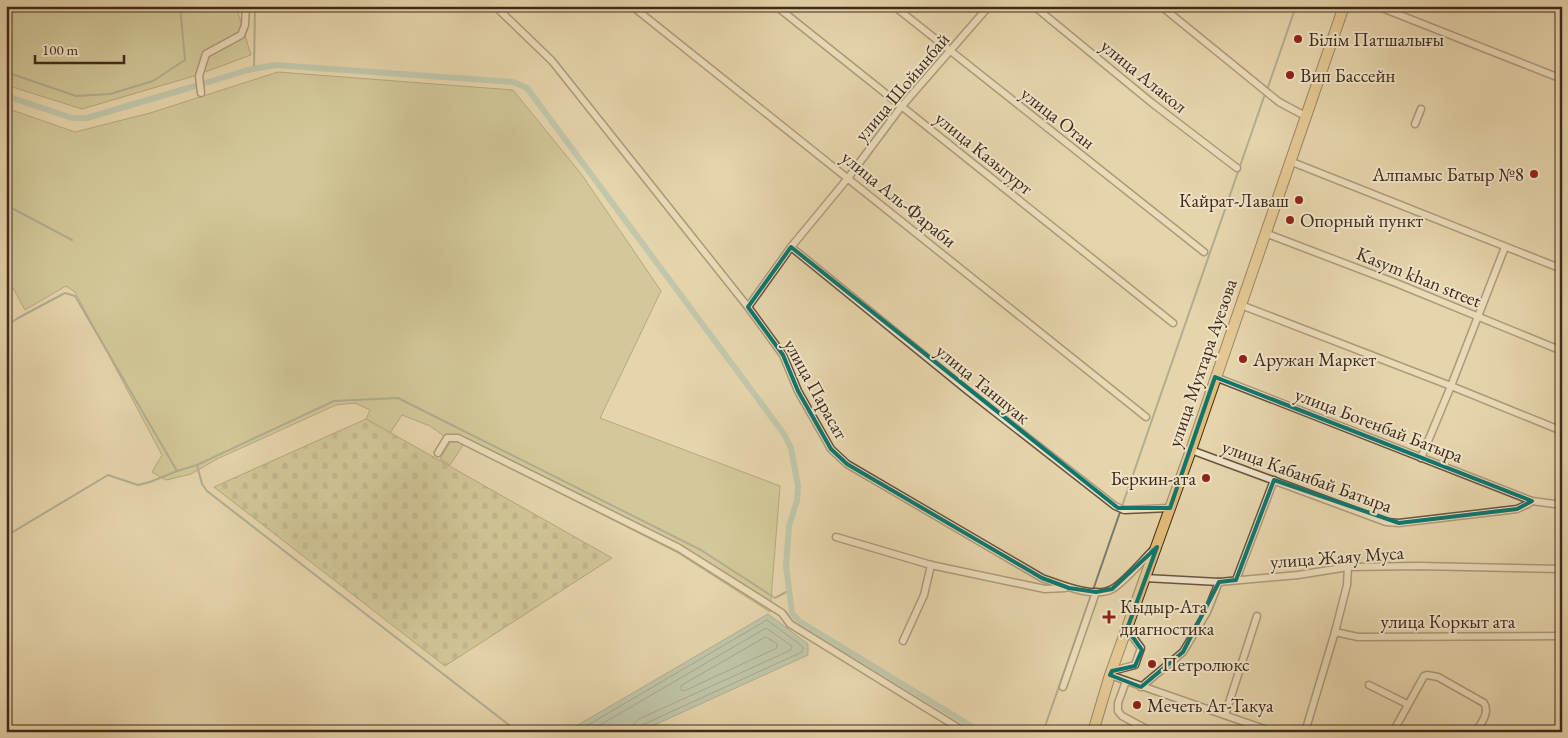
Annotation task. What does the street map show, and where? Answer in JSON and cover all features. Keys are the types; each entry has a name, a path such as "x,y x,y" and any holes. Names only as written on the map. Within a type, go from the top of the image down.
{"main road":[{"name":"улица Мухтара Ауезова","path":"1093,732 1111,673 1191,450 1265,233 1292,162 1344,6"}],"street":[{"path":"201,93 199,76 206,54 241,35 245,25 246,6"},
{"name":"улица Парасат","path":"495,6 552,61 748,307 783,355 798,391 831,450 847,464 1036,574 1069,588 1094,592"},
{"name":"улица Аль-Фараби","path":"632,6 1146,417"},
{"name":"улица Казыгурт","path":"776,6 1173,323"},
{"name":"улица Отан","path":"894,6 1204,252"},
{"name":"улица Шойынбай","path":"748,307 791,247 848,178 901,107 989,6"},
{"name":"улица Алакол","path":"1034,6 1152,103 1237,168"},
{"path":"1161,6 1279,102 1307,117"},
{"path":"1376,6 1562,79"},
{"path":"1415,124 1421,109"},
{"path":"1292,162 1562,269"},
{"name":"Kasym khan street","path":"1265,233 1396,282 1562,351"},
{"name":"улица Таншуак","path":"791,247 968,391 1121,509 1170,508"},
{"path":"1421,458 1505,247"},
{"path":"1241,305 1562,431"},
{"name":"улица Богенбай Батыра","path":"1215,377 1532,501"},
{"path":"438,453 447,438 458,438 678,548 782,612 790,624 965,732"},
{"name":"улица Кабанбай Батыра","path":"1191,450 1386,522 1399,523 1517,508 1532,501 1562,505"},
{"path":"1236,580 1274,480"},
{"path":"836,537 931,565 1045,589 1069,588"},
{"path":"1063,687 1094,592 1112,589 1156,547"},
{"path":"903,641 924,595 931,565"},
{"name":"улица Жаяу Муса","path":"1145,578 1219,582 1298,575 1348,567 1418,566 1562,569"},
{"path":"1305,732 1335,632 1347,585 1348,567"},
{"path":"1031,586 1036,574"},
{"path":"1141,687 1183,652 1207,612 1219,582"},
{"path":"1225,715 1257,616"},
{"path":"1111,673 1135,665 1141,652 1141,648 1127,629"},
{"name":"улица Коркыт ата","path":"1335,632 1358,637 1562,636"},
{"path":"1111,673 1141,687 1225,715 1251,728 1273,732"},
{"path":"1393,732 1424,676 1430,675 1484,703 1486,714 1476,732"},
{"path":"1126,681 1118,703 1118,711 1122,716 1152,732"},
{"path":"1369,684 1407,704"}],"highlighted area":[{"path":"791,247 1118,508 1170,508 1215,377 1532,501 1517,509 1399,523 1274,480 1236,580 1219,582 1183,652 1141,687 1110,675 1112,671 1135,666 1142,650 1127,629 1157,547 1112,589 1096,592 1069,588 1042,578 847,464 831,449 798,391 783,355 748,307"}],"green space":[{"path":"6,6 236,6 251,55 194,76 82,109 6,85"},
{"path":"278,72 513,90 582,175 661,291 600,418 780,486 770,612 678,553 467,446 463,445 450,465 440,459 451,441 430,426 402,415 390,433 366,419 370,410 355,403 336,405 217,459 191,474 166,480 152,472 162,455 75,292 66,286 25,310 6,275 6,108 75,132 150,113"},
{"path":"366,419 612,558 445,666 214,487"}],"water":[{"path":"768,614 808,644 808,655 639,732 566,732"}],"waterway":[{"path":"6,72 76,96 110,94 153,81 185,60 180,6"},
{"path":"254,69 255,6"},
{"path":"1267,90 1296,6"},
{"path":"205,83 248,70 275,65 513,82 527,88 784,434 791,448 798,486 797,501 789,526 786,566 792,613 799,621 981,732"},
{"path":"6,96 72,118 87,118 195,86"},
{"path":"1093,590 1265,94"},
{"path":"6,205 72,240"},
{"path":"6,326 65,293 75,296 177,471"},
{"path":"6,536 108,475 138,485 150,482 197,465 334,401 398,398 701,550 775,598 788,591"},
{"path":"197,465 202,484 207,491 518,732"},
{"path":"1043,732 1091,595"}],"place":[{"name":"Білім Патшалығы","path":"1298,39"},
{"name":"Вип Бассейн","path":"1290,75"},
{"name":"Алпамыс Батыр №8","path":"1534,174"},
{"name":"Кайрат-Лаваш","path":"1299,200"},
{"name":"Опорный пункт","path":"1290,220"},
{"name":"Аружан Маркет","path":"1243,359"},
{"name":"Беркин-ата","path":"1206,478"},
{"name":"Кыдыр-Ата диагностика","path":"1109,617"},
{"name":"Петролюкс","path":"1152,664"},
{"name":"Мечеть Ат-Такуа","path":"1137,705"}]}
